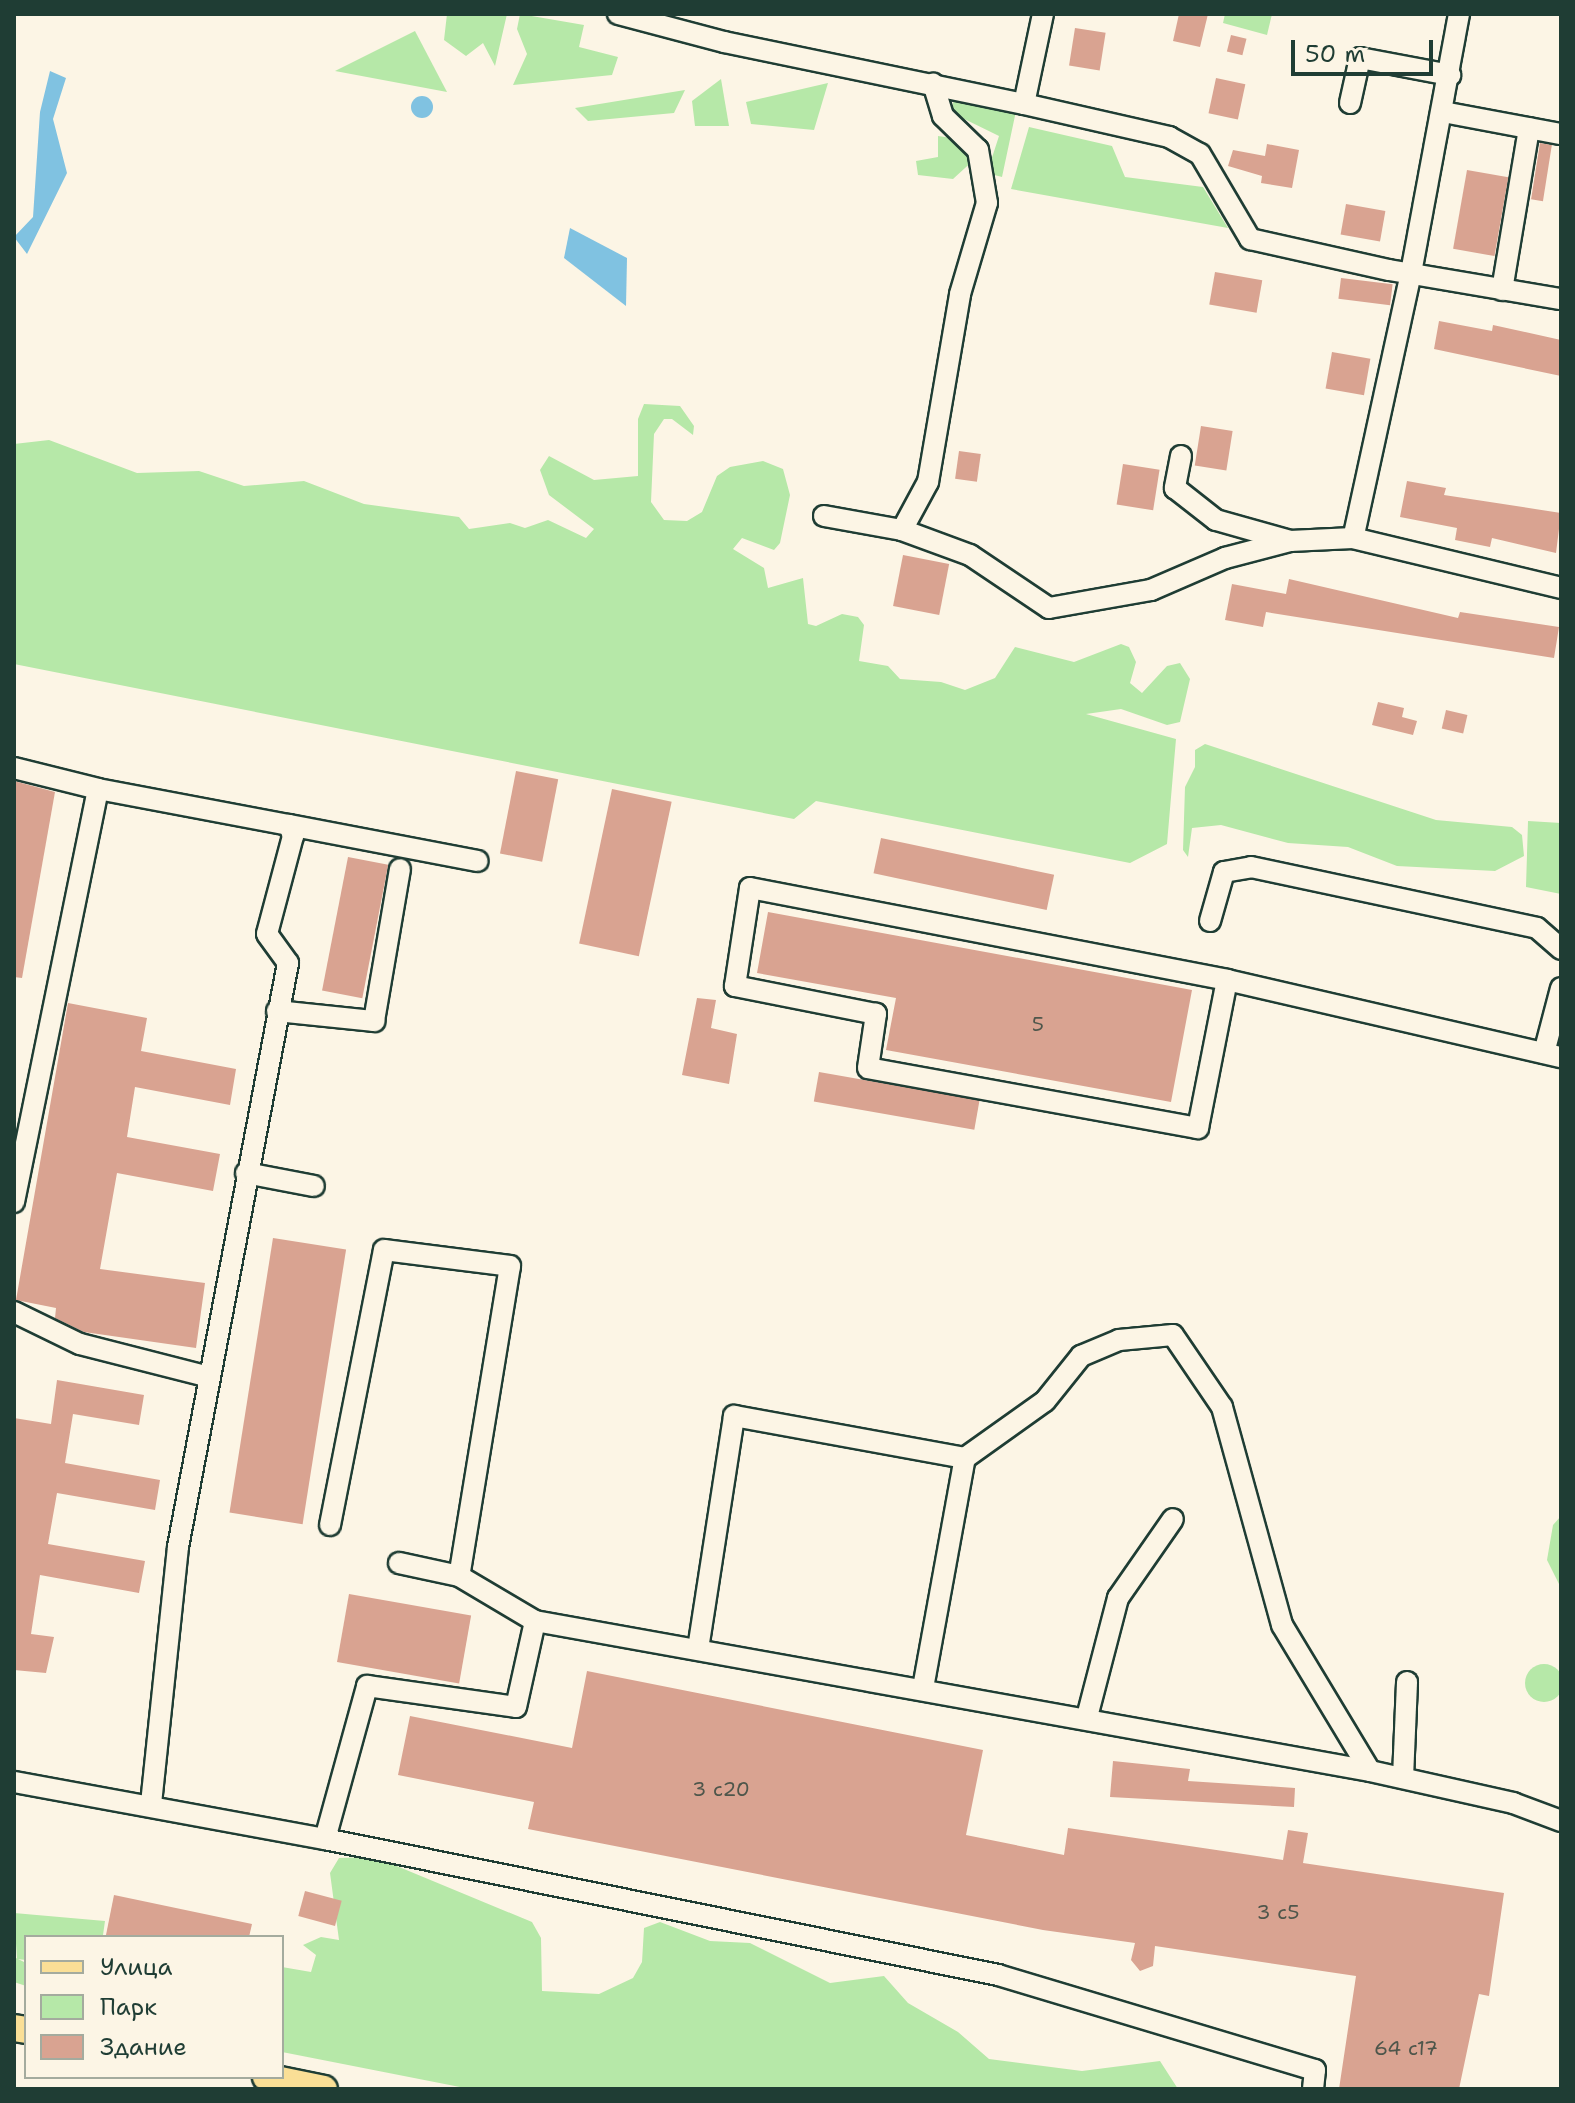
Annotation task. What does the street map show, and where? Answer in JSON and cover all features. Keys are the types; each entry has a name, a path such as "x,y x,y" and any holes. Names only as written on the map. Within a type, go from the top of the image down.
{"main road":[{"path":"276,2079 324,2089"}],"street":[{"path":"618,14 724,42 933,84 1169,137 1200,154 1250,239 1411,273 1561,299"},
{"path":"1024,104 1043,14"},
{"path":"1353,538 1411,273 1459,14"},
{"path":"1350,103 1360,58 1450,75"},
{"path":"902,530 928,482 960,294 987,203 978,150 943,116 933,84"},
{"path":"1443,112 1561,134"},
{"path":"1502,290 1529,128"},
{"path":"1181,456 1175,488 1216,520 1290,541"},
{"path":"824,516 902,530 970,555 1049,608 1151,590 1225,558 1290,541 1353,538 1561,588"},
{"path":"14,768 98,789 478,861"},
{"path":"14,1202 98,789"},
{"path":"151,1805 178,1547 246,1173 288,963 267,934 293,836 289,825"},
{"path":"1210,921 1224,872 1251,867 1537,928 1561,949"},
{"path":"277,1011 374,1021 400,869"},
{"path":"1227,980 1198,1128 868,1068 876,1014 735,986 750,888 1227,980 1552,1055 1561,988"},
{"path":"246,1173 314,1186"},
{"path":"330,1525 384,1250 510,1266 459,1576"},
{"path":"14,1312 80,1344 209,1377"},
{"path":"923,1688 965,1458 1045,1401 1081,1356 1119,1340 1173,1335 1222,1407 1282,1625 1370,1771"},
{"path":"698,1649 734,1416 965,1458"},
{"path":"1087,1717 1118,1598 1173,1519"},
{"path":"399,1563 459,1576 535,1621 1087,1717 1370,1771 1513,1803 1561,1821"},
{"path":"325,1839 367,1686 516,1707 535,1621"},
{"path":"1403,1778 1407,1682"},
{"path":"14,1782 325,1839 998,1975 1315,2070 1313,2089"}],"green space":[{"path":"447,14 507,14 495,66 483,43 466,56 444,40"},
{"path":"520,14 584,25 579,47 618,57 612,75 513,85 527,54 517,29"},
{"path":"1225,14 1272,14 1267,35 1223,23"},
{"path":"415,31 447,92 335,71"},
{"path":"721,79 729,126 695,126 692,101"},
{"path":"828,83 814,130 751,124 746,102"},
{"path":"685,90 674,113 588,121 575,108"},
{"path":"955,97 1016,111 1002,177 987,173 999,136 950,112"},
{"path":"1029,127 1112,146 1125,177 1203,187 1228,228 1011,189"},
{"path":"938,136 959,139 977,157 953,179 918,175 916,161 938,157"},
{"path":"644,404 680,406 694,426 693,435 672,419 664,419 654,434 651,502 664,520 687,521 702,512 717,476 730,467 763,461 783,469 790,495 780,543 774,550 742,538 733,549 764,568 768,588 803,578 808,624 816,626 842,614 858,617 864,625 859,661 888,666 900,679 941,682 965,690 995,678 1015,647 1074,662 1121,644 1129,647 1136,662 1130,683 1142,693 1167,666 1180,663 1190,679 1180,722 1167,725 1121,709 1086,714 1176,739 1167,844 1130,863 816,801 794,819 14,664 14,444 49,440 137,473 199,471 244,486 304,481 364,504 459,517 469,529 510,523 525,528 548,520 586,538 594,529 549,495 540,470 549,456 594,480 638,476 638,419"},
{"path":"1205,744 1436,820 1512,827 1522,835 1524,856 1495,871 1397,866 1348,847 1288,843 1221,825 1192,828 1188,857 1183,850 1185,787 1195,767 1195,750"},
{"path":"1528,821 1561,823 1561,894 1526,887"},
{"path":"1561,1516 1561,1588 1547,1560 1553,1525"},
{"path":"1544,1664 1557,1670 1563,1683 1557,1696 1544,1702 1531,1696 1525,1683 1531,1670"},
{"path":"375,1857 532,1922 541,1938 542,1991 599,1994 633,1978 642,1962 644,1928 660,1922 710,1941 750,1943 830,1983 884,1976 908,2003 958,2032 989,2059 1082,2071 1160,2061 1178,2089 470,2089 284,2052 284,1967 311,1972 316,1955 303,1945 321,1937 339,1940 330,1873 339,1858"},
{"path":"14,1913 105,1921 103,1935 24,1935 24,1960 17,1959"},
{"path":"14,1957 24,1962 24,1985 14,1982"}],"water":[{"path":"50,71 66,78 53,119 67,173 27,254 14,237 33,217 40,112"},
{"path":"422,96 430,99 433,107 430,115 422,118 414,115 411,107 414,99"},
{"path":"570,228 627,258 626,306 564,258"}],"building":[{"path":"1179,14 1208,14 1200,47 1173,41"},
{"path":"1075,28 1106,33 1100,70 1069,66"},
{"path":"1231,35 1247,39 1242,55 1227,51"},
{"path":"1216,78 1245,84 1238,119 1209,113"},
{"path":"1540,143 1552,145 1543,201 1531,199"},
{"path":"1267,144 1299,150 1292,188 1261,183 1262,176 1228,166 1233,150 1265,156"},
{"path":"1467,170 1508,177 1494,256 1453,249"},
{"path":"1346,204 1385,211 1380,241 1341,235"},
{"path":"1215,272 1262,280 1257,313 1209,304"},
{"path":"1341,278 1393,284 1390,305 1338,299"},
{"path":"1439,321 1492,331 1493,325 1561,340 1561,376 1434,349"},
{"path":"1332,352 1370,359 1364,395 1326,388"},
{"path":"1201,426 1233,431 1226,471 1195,466"},
{"path":"959,451 981,454 977,482 955,479"},
{"path":"1123,464 1160,470 1153,510 1117,504"},
{"path":"1407,481 1446,488 1444,495 1561,513 1556,553 1492,538 1490,547 1455,540 1457,528 1400,517"},
{"path":"903,555 949,564 939,615 893,606"},
{"path":"1289,579 1458,618 1460,612 1559,627 1554,658 1266,612 1263,627 1225,620 1232,584 1286,594"},
{"path":"1378,702 1404,708 1402,717 1417,721 1413,735 1372,725"},
{"path":"1446,710 1467,715 1463,733 1442,729"},
{"path":"516,771 558,779 542,862 500,853"},
{"path":"14,781 55,792 22,978 14,977"},
{"path":"612,789 672,802 639,956 579,944"},
{"path":"881,838 1054,875 1047,910 874,873"},
{"path":"348,857 388,865 362,998 322,991"},
{"path":"768,912 1192,990 1171,1102 886,1050 896,998 757,973"},
{"path":"697,998 716,1000 711,1028 737,1034 729,1084 682,1075"},
{"path":"68,1003 147,1018 141,1051 236,1069 230,1105 135,1087 127,1137 220,1154 213,1191 117,1173 100,1269 205,1283 196,1348 84,1332 55,1318 56,1308 16,1300"},
{"path":"819,1072 980,1100 974,1130 814,1102"},
{"path":"273,1238 346,1250 303,1524 230,1513"},
{"path":"57,1380 144,1395 139,1425 73,1414 65,1463 160,1480 155,1510 57,1493 48,1544 145,1561 139,1593 40,1575 31,1634 54,1637 46,1673 14,1670 14,1418 51,1424"},
{"path":"349,1594 471,1616 459,1683 337,1662"},
{"path":"587,1671 983,1750 966,1835 1064,1855 1068,1828 1283,1860 1288,1830 1308,1833 1303,1863 1504,1893 1489,1996 1479,1994 1459,2089 1339,2089 1356,1976 1155,1946 1153,1966 1140,1971 1131,1960 1135,1943 1043,1930 528,1829 534,1802 398,1775 410,1716 572,1748"},
{"path":"1113,1761 1190,1769 1188,1781 1295,1788 1294,1807 1110,1797"},
{"path":"305,1891 342,1901 335,1926 298,1916"},
{"path":"114,1895 252,1924 249,1935 106,1935"}]}
